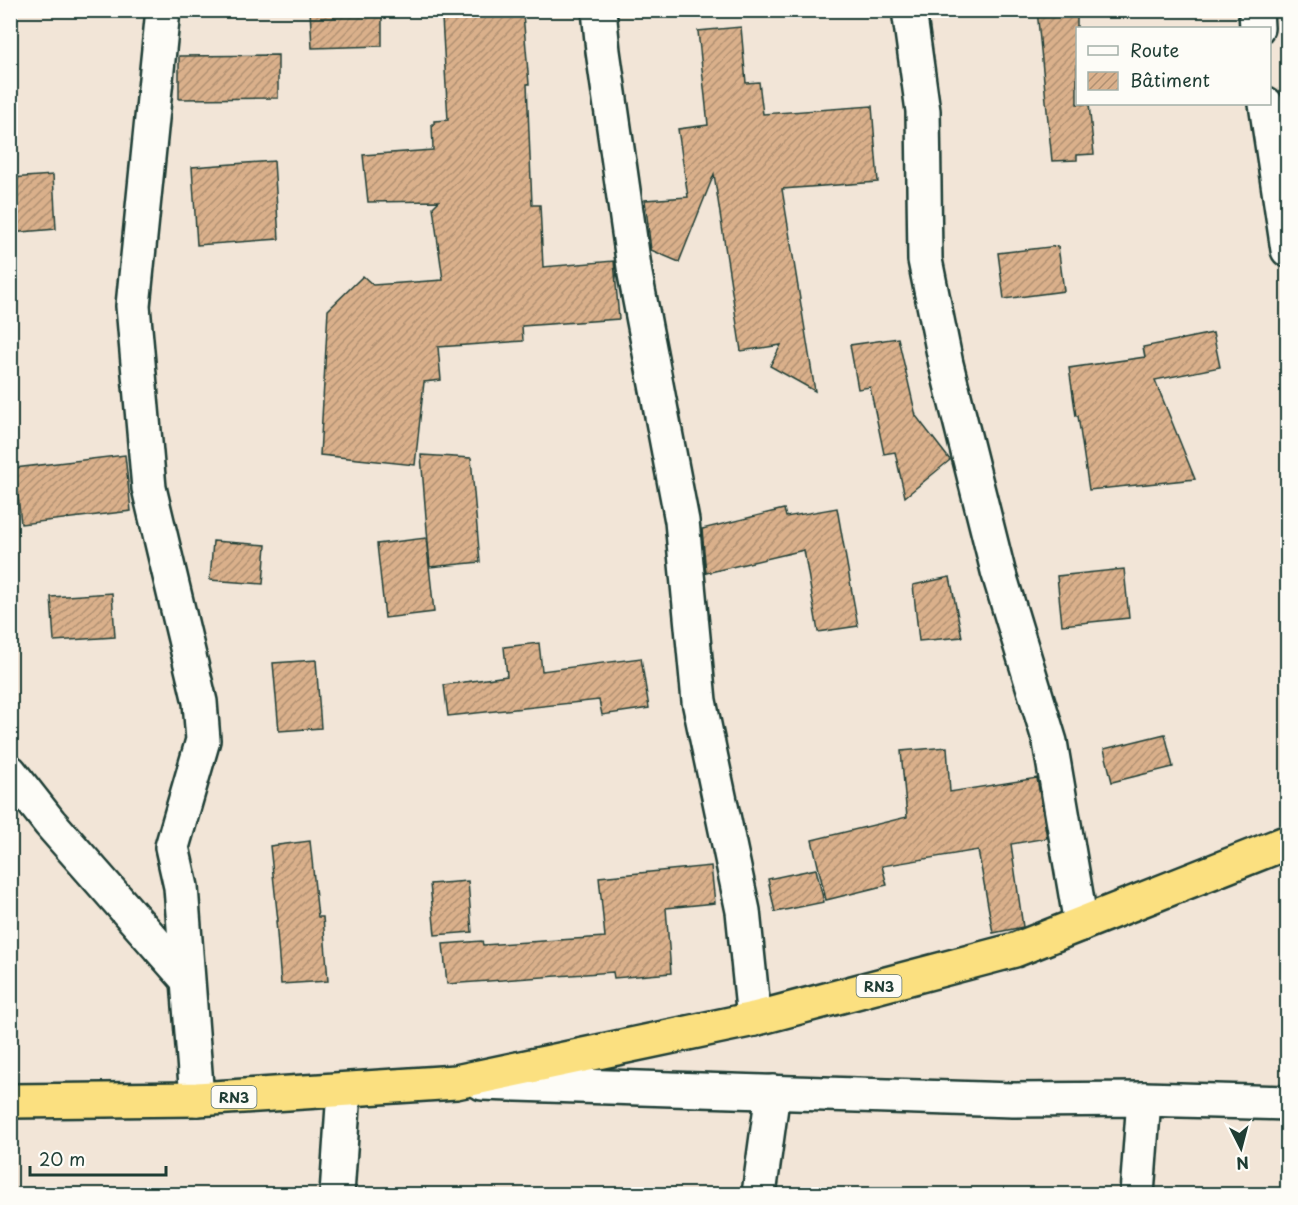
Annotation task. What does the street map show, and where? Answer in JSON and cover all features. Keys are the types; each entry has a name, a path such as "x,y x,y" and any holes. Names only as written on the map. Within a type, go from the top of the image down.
{"highway":[{"name":"RN3","path":"10,1101 197,1099 456,1082 754,1019 1015,950 1287,842"}],"street":[{"path":"163,10 133,306 149,488 201,702 203,740 172,847 181,887 197,1099"},
{"path":"599,10 635,274 682,521 699,701 743,911 754,1019"},
{"path":"909,10 923,111 925,260 946,364 998,571 1050,742 1081,924"},
{"path":"1256,10 1257,27"},
{"path":"1266,105 1287,250"},
{"path":"10,772 50,823 187,979"},
{"path":"456,1082 1013,1100 1144,1099 1287,1103"},
{"path":"337,1194 344,1091"},
{"path":"759,1194 774,1092"},
{"path":"1137,1194 1144,1099"}],"building":[{"path":"310,10 382,10 382,46 312,48"},
{"path":"1037,10 1077,10 1076,105 1089,105 1094,154 1077,155 1077,160 1052,161"},
{"path":"523,14 529,84 527,84 532,205 540,205 543,267 614,261 619,319 522,326 523,341 438,347 441,380 424,382 415,465 320,455 328,310 363,276 373,285 443,280 433,207 439,201 368,202 363,155 433,150 432,124 434,121 448,120 442,18"},
{"path":"741,27 746,83 759,82 763,114 872,106 878,182 782,189 815,391 770,366 781,345 741,351 714,174 679,262 651,250 645,200 688,197 678,129 708,125 698,31"},
{"path":"278,55 278,98 179,99 179,56"},
{"path":"274,161 279,239 197,245 192,167"},
{"path":"53,175 56,229 10,233 10,178"},
{"path":"1058,246 1064,291 1004,299 998,253"},
{"path":"1213,333 1220,367 1155,380 1195,479 1089,490 1069,368 1145,357 1143,347"},
{"path":"898,338 916,416 950,460 905,497 895,452 884,454 870,387 858,389 850,345"},
{"path":"125,455 131,511 21,524 15,468"},
{"path":"421,455 471,458 480,562 430,567"},
{"path":"837,508 858,626 818,632 804,550 706,573 702,529 784,509 786,517"},
{"path":"426,538 434,612 385,618 377,544"},
{"path":"213,541 266,545 263,584 210,580"},
{"path":"1124,569 1129,618 1062,625 1057,576"},
{"path":"950,577 962,637 919,641 913,585"},
{"path":"112,593 115,637 54,641 51,597"},
{"path":"539,643 542,671 641,658 649,708 602,715 599,700 448,716 444,685 507,676 504,647"},
{"path":"316,660 321,728 279,731 273,663"},
{"path":"1165,734 1173,767 1112,782 1104,749"},
{"path":"947,747 950,792 1037,778 1047,838 1011,844 1023,927 993,933 978,850 882,866 887,885 826,900 812,840 907,817 901,751"},
{"path":"310,841 318,917 323,917 328,981 281,984 276,921 278,921 270,846"},
{"path":"711,866 715,903 666,908 671,973 614,978 613,972 447,984 443,944 482,941 483,945 605,937 599,877"},
{"path":"816,869 824,902 775,912 768,879"},
{"path":"468,881 472,932 435,935 430,884"}]}
